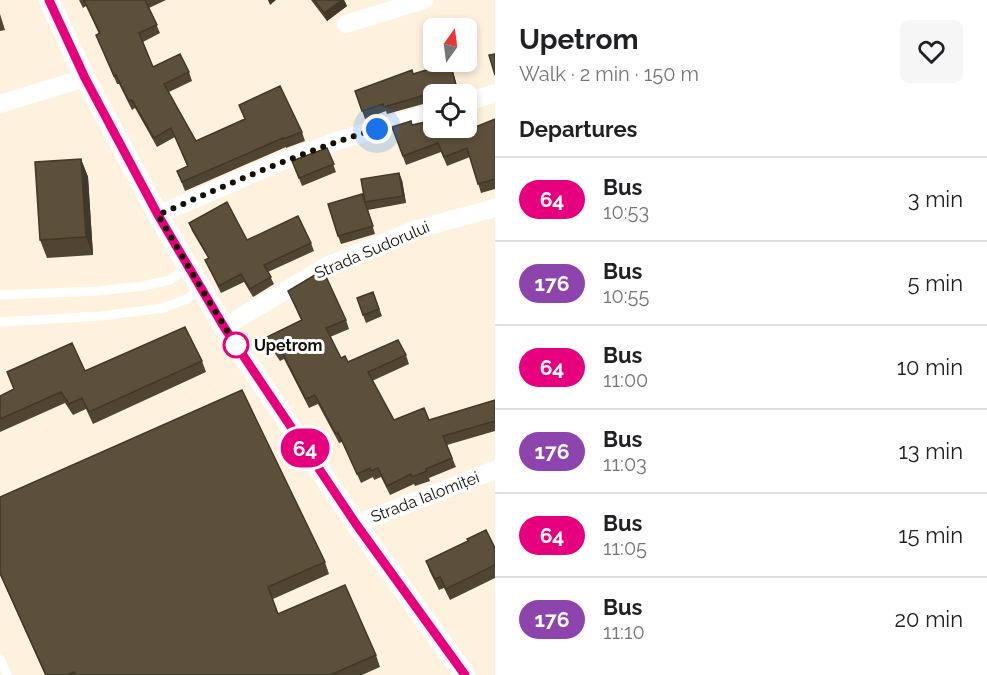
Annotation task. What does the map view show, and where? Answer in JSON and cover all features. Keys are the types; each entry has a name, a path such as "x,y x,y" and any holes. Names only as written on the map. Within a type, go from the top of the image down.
{"street":[{"path":"49,0 85,78 158,215 224,327 356,524 465,675"},
{"path":"346,24 424,0"},
{"path":"0,104 85,78"},
{"path":"477,99 495,93"},
{"path":"158,215 280,162 340,140 423,115"},
{"name":"Strada Sudorului","path":"224,327 327,266 414,230 495,208"},
{"name":"Strada Ialomiței","path":"356,524 495,470"}],"lane":[{"path":"0,295 98,291 143,286 170,280 188,267"},
{"path":"0,321 101,316 163,308 187,298 201,288"},
{"path":"0,658 7,675"}],"building":[{"path":"84,0 145,0 157,25 139,33 153,67 180,54 189,72 164,84 196,141 245,119 239,105 280,86 302,132 182,182 177,171 188,166 171,128 154,138 132,100 129,101 116,75 114,76 96,35 100,33"},
{"path":"314,0 342,0 324,13"},
{"path":"495,54 495,75 489,55"},
{"path":"412,70 413,74 423,71 452,72 455,84 423,84 423,95 362,111 355,91"},
{"path":"495,119 495,179 478,184 467,148 444,157 438,143 403,156 392,127 411,121 412,125 423,122 423,138 477,138 477,126"},
{"path":"327,148 334,164 299,178 292,161"},
{"path":"81,159 86,237 40,240 35,162"},
{"path":"399,173 403,196 365,202 361,179"},
{"path":"362,194 373,226 338,236 328,204"},
{"path":"227,202 247,240 298,216 311,243 264,265 271,277 250,289 241,274 219,286 205,260 209,258 189,223"},
{"path":"323,270 346,320 326,328 341,358 345,356 348,362 398,340 406,355 368,372 394,420 424,408 429,420 495,400 495,421 443,436 452,458 412,477 411,474 387,486 378,468 371,471 370,468 357,474 338,432 336,434 315,395 306,399 281,350 276,352 267,337 302,320 288,291"},
{"path":"373,292 379,309 363,315 357,298"},
{"path":"185,327 202,361 89,412 82,398 69,404 61,392 0,419 0,396 14,389 7,372 72,343 85,371"},
{"path":"242,390 325,562 268,587 278,614 345,585 376,655 330,675 76,675 74,672 68,675 46,675 0,573 0,497"},
{"path":"486,530 495,548 495,565 446,589 440,577 435,579 426,561"}],"bus line":[{"name":"64","path":"49,0 85,78 158,215 224,327 356,524 465,675"}],"place":[{"name":"Upetrom","path":"236,345"}],"route":[{"path":"236,345 237,347 158,215 280,162 377,129"}]}
